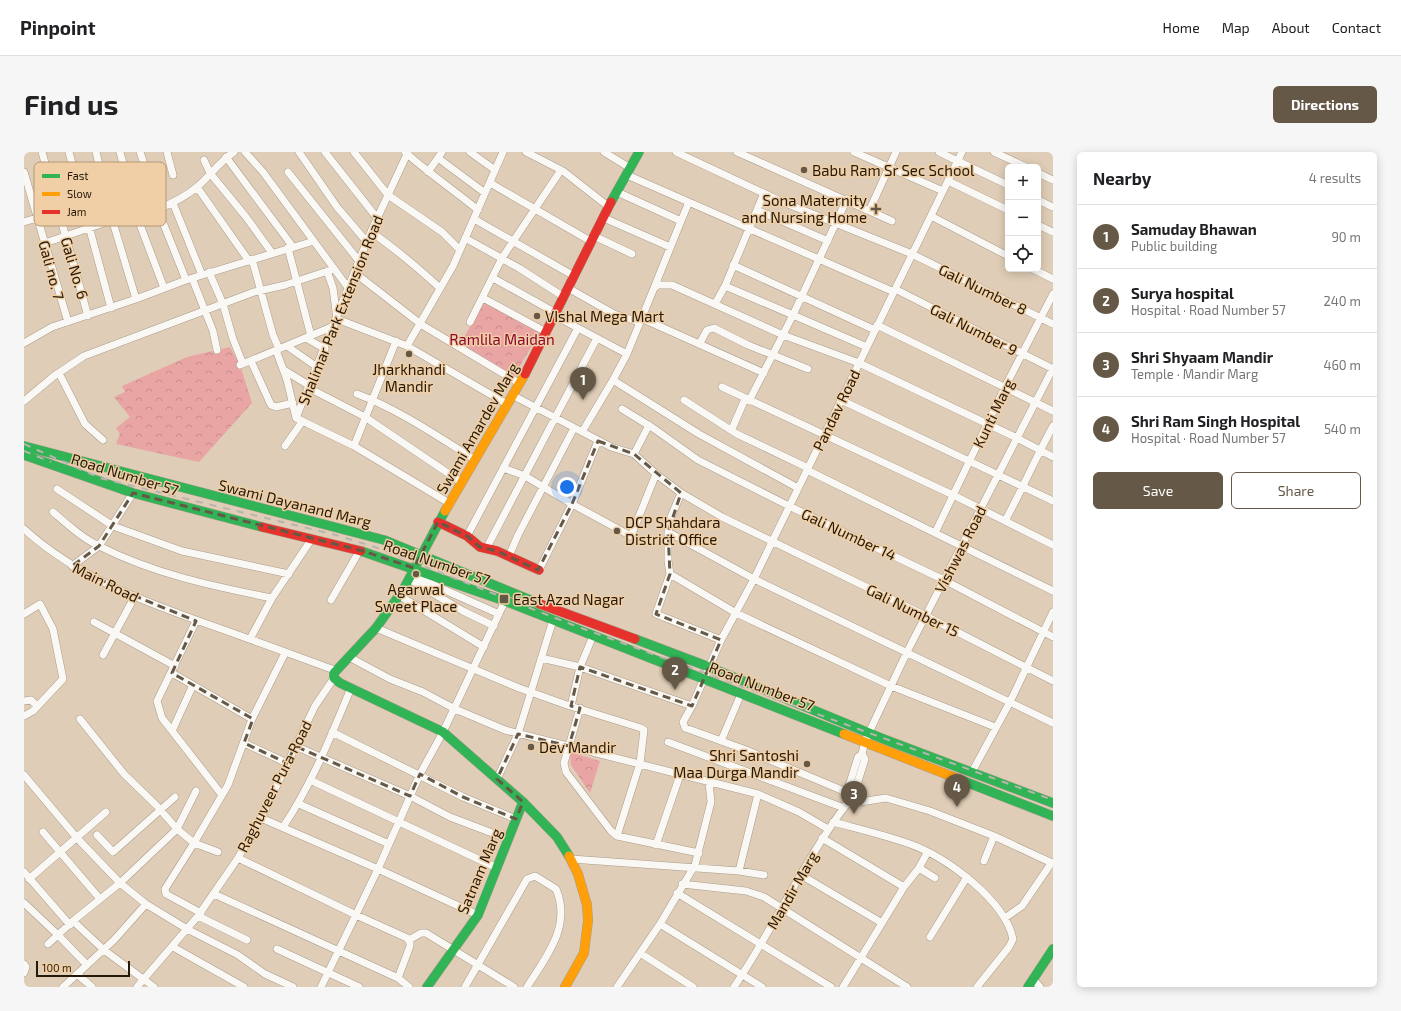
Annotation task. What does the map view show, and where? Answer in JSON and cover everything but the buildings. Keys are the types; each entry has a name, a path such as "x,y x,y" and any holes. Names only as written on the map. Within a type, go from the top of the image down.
{"main road":[{"name":"Swami Amardev Marg","path":"411,574 438,522 519,383 609,207 639,152"},
{"name":"Swami Dayanand Marg","path":"24,446 384,540 506,590 711,663"},
{"name":"Road Number 57","path":"24,455 133,493 311,540 360,550 411,574 505,601 1053,816"},
{"path":"438,522 467,536 480,547 509,556 539,570"},
{"path":"411,574 400,596 376,628 335,674 351,688 444,732 523,802 557,837 571,859 584,894 588,931 583,957 565,987"},
{"name":"Road Number 57","path":"711,663 870,732 1053,803"},
{"name":"Satnam Marg","path":"427,987 478,915 488,894 523,802"},
{"path":"1031,983 1053,949"}],"street":[{"name":"Gali No. 6","path":"42,152 45,162"},
{"path":"69,152 72,162"},
{"path":"96,152 98,162"},
{"path":"120,152 123,162"},
{"path":"140,152 143,162"},
{"path":"167,152 173,175"},
{"path":"166,205 181,200 197,187 226,157 234,152"},
{"path":"245,152 263,172 314,241 331,270 349,289"},
{"path":"298,152 337,207 367,242"},
{"path":"325,152 377,218"},
{"path":"354,152 388,195 442,232 460,250"},
{"path":"470,152 495,170"},
{"path":"407,346 466,238 503,152"},
{"path":"526,152 561,170 609,207"},
{"name":"Gali Number 9","path":"604,152 629,171 689,202 819,260 894,290 1053,369"},
{"name":"Gali Number 8","path":"676,152 764,193 912,254 1053,324"},
{"path":"737,152 847,199 892,221"},
{"path":"854,152 943,190"},
{"path":"870,210 896,152"},
{"path":"939,152 1005,184"},
{"name":"Pandav Road","path":"721,740 691,730 683,725 721,640 754,579 962,152"},
{"path":"994,152 1020,164"},
{"path":"407,153 428,172 446,183 478,210"},
{"name":"Shalimar Park Extension Road","path":"407,153 359,261 309,387 299,420 354,446 449,503"},
{"path":"428,172 440,154 485,193"},
{"path":"226,157 290,248 309,337 324,349"},
{"path":"204,160 210,173 246,217 272,253"},
{"path":"470,322 502,258 561,170"},
{"name":"Gali no. 7","path":"24,172 34,207"},
{"path":"288,172 359,261"},
{"path":"1041,174 1053,180"},
{"path":"948,181 1005,209"},
{"path":"490,182 535,209 593,239 632,254"},
{"path":"197,187 250,260 262,291 273,335 299,420 285,446"},
{"path":"617,192 681,221"},
{"path":"715,304 725,286 764,193"},
{"path":"732,429 747,400 774,355 847,199"},
{"path":"1041,201 1053,207"},
{"path":"582,432 627,354 689,202"},
{"path":"172,203 202,275"},
{"path":"757,210 828,241"},
{"path":"931,216 1005,254"},
{"path":"604,218 670,247"},
{"path":"24,222 34,219"},
{"path":"474,219 574,276"},
{"name":"Gali no. 7","path":"40,226 68,322"},
{"name":"Gali No. 6","path":"63,226 88,316"},
{"path":"114,226 136,299"},
{"path":"141,226 164,288"},
{"path":"164,226 205,311 213,331 217,350"},
{"path":"1041,226 1053,232"},
{"path":"45,243 90,227 111,308"},
{"path":"371,232 392,246 440,288"},
{"path":"466,238 502,258 564,297"},
{"path":"24,343 52,327 111,308 209,272 314,241"},
{"path":"733,265 802,297 876,327 1053,411"},
{"path":"24,401 59,373 84,356 223,304 331,270"},
{"path":"331,270 337,319 407,346 507,404"},
{"path":"209,272 223,304 232,339 241,364 334,326"},
{"path":"1039,272 1053,279"},
{"path":"355,273 420,324 519,383"},
{"path":"493,278 556,313 561,319 627,354"},
{"path":"654,288 658,285 672,285 783,335 859,363 987,425 1018,438 1039,451 1053,457"},
{"path":"725,286 867,347"},
{"path":"568,288 614,314 640,320 700,343 764,373"},
{"name":"Kunti Marg","path":"935,533 1005,387 1053,294"},
{"path":"483,298 546,332"},
{"path":"467,536 578,328"},
{"path":"700,343 707,330 714,328 808,369"},
{"path":"486,548 597,338"},
{"path":"354,446 396,341"},
{"path":"287,346 318,366"},
{"path":"251,361 271,405 276,407 293,403"},
{"name":"Vishwas Road","path":"865,741 907,652 1053,369"},
{"path":"284,370 309,387 365,417 461,482"},
{"path":"59,373 85,424 103,440"},
{"path":"613,380 699,434 798,488"},
{"path":"722,387 953,495 1053,546"},
{"path":"356,394 372,399 474,459"},
{"path":"512,395 598,441 611,447 634,454 648,425"},
{"path":"684,400 732,429 737,434 1053,591"},
{"path":"841,400 970,460 1053,501"},
{"name":"Gali Number 14","path":"622,409 648,425 698,460 789,506 944,580 1053,637"},
{"path":"1005,521 1024,486 1039,451 1053,426"},
{"path":"509,556 574,428"},
{"path":"539,570 572,504 598,441"},
{"name":"Gali Number 15","path":"634,454 656,474 681,493 722,517 926,616 1053,681"},
{"path":"504,468 524,476 631,536 656,474"},
{"path":"57,488 113,526 182,551 288,574"},
{"path":"72,566 98,546 113,526 133,493"},
{"path":"681,493 671,517 668,532 668,561 670,574 656,614 721,640"},
{"path":"53,512 98,546 173,576 272,598"},
{"name":"Main Road","path":"24,529 72,566 135,596 196,621 250,639 335,674"},
{"path":"668,532 754,579 1053,723"},
{"path":"250,639 272,598 311,540"},
{"path":"331,600 360,550"},
{"path":"411,574 499,614"},
{"path":"411,574 464,612 494,626"},
{"path":"670,574 736,613 889,690 994,729"},
{"path":"102,655 113,632 135,596"},
{"path":"400,596 430,616 484,647"},
{"path":"320,987 328,974 378,869 420,774 444,732 505,601"},
{"path":"24,614 40,604 53,628 63,678 37,706 24,716"},
{"path":"972,772 1010,702 1053,612"},
{"path":"497,779 518,734 553,620"},
{"path":"196,621 174,670 157,701 162,718 222,795"},
{"path":"94,622 113,632 174,670 193,685 252,719"},
{"path":"376,628 459,662 473,670 531,692 634,725 644,730 640,763 617,836"},
{"path":"571,706 580,667 593,636"},
{"path":"247,940 200,914 165,891 222,795 244,743 252,719 285,653"},
{"path":"349,657 390,679 424,692 455,709 518,734 640,763 680,775 758,794 799,812 828,829"},
{"path":"541,658 580,667 692,706"},
{"name":"Raghuveer Pura Road","path":"137,987 200,914 238,858 261,818 294,746 315,706 335,674"},
{"path":"172,731 193,685"},
{"path":"283,827 298,804 310,780 351,688"},
{"path":"741,694 721,740 851,794"},
{"path":"24,701 31,700 37,706"},
{"path":"580,708 564,763 566,772 611,831 617,836 699,853"},
{"path":"80,719 124,774 161,810 177,829 194,843 218,852"},
{"path":"332,732 420,774 463,797 516,818"},
{"name":"Mandir Marg","path":"734,987 782,910 822,838 845,806 851,794 855,791 864,759 862,754 865,741"},
{"path":"668,742 845,806 886,798 930,811 994,836 1053,863 1022,906 1005,918"},
{"path":"244,743 287,763"},
{"path":"294,746 410,796 450,817 508,840"},
{"path":"24,775 77,838 120,883 146,904 187,930 238,955 265,974 293,987"},
{"path":"656,845 680,775"},
{"path":"310,780 497,868"},
{"path":"617,987 660,924 682,884 693,868 699,853 711,802 709,782"},
{"path":"48,944 120,883 177,829 196,791"},
{"path":"739,871 758,794"},
{"path":"97,835 113,852 175,796"},
{"path":"298,804 389,844"},
{"path":"29,879 106,812"},
{"path":"261,818 478,915"},
{"path":"833,822 911,844 967,877 983,892 1005,918 1013,939 1009,947 977,987"},
{"path":"43,832 100,899"},
{"path":"984,861 994,836"},
{"path":"822,838 904,886"},
{"path":"843,987 904,886 919,868 927,853"},
{"path":"238,858 409,940"},
{"path":"571,859 739,871 764,875"},
{"path":"919,868 936,878"},
{"path":"24,872 71,923 104,950 154,987"},
{"path":"801,875 882,923"},
{"path":"465,987 479,966 527,879 536,876 556,889 560,904 560,927 553,946 527,987"},
{"path":"930,937 967,877"},
{"path":"682,884 746,891 764,897 782,910 907,987"},
{"path":"677,893 831,987"},
{"path":"214,894 398,978 409,987"},
{"path":"24,903 58,935 87,966"},
{"path":"63,987 104,950 146,904"},
{"path":"660,924 762,987"},
{"path":"409,940 422,933 426,933 514,987"},
{"path":"398,978 410,946 409,940"},
{"path":"173,947 244,987"},
{"path":"277,949 328,974 359,987"},
{"path":"640,952 693,987"},
{"path":"24,964 26,967 24,973"},
{"path":"77,974 92,987"},
{"path":"1031,983 1040,987"}],"highlighted area":[{"path":"598,441 634,454 681,493 668,532 670,574 656,614 721,640 692,706 580,667 571,706 580,708 569,746 518,734 497,779 523,802 516,819 463,797 420,774 410,796 295,746 287,763 244,743 253,719 172,673 196,621 135,596 72,566 99,546 133,493 363,551 414,568 438,522 467,536 480,547 497,551 538,570 572,504"}],"green space":[{"name":"Ramlila Maidan","path":"485,301 540,332 514,376 460,344"},
{"path":"230,347 240,365 252,403 199,462 116,444 120,434 116,428 130,417 114,397 125,392 122,386 187,357"},
{"path":"570,752 600,761 590,793 571,765"}],"railway":[{"path":"24,444 100,478 336,535 378,548 573,625 1053,800"},
{"path":"24,451 51,462"}],"traffic: fast":[{"path":"611,202 639,152"},
{"path":"24,446 384,540 540,604"},
{"path":"24,455 133,493 262,527"},
{"path":"445,511 403,590 376,628 334,673 334,678 340,683 443,732 523,802 557,837 569,856"},
{"path":"361,551 505,601 844,734"},
{"path":"635,639 709,667 886,740 1053,803"},
{"path":"961,780 1053,816"},
{"path":"427,987 478,915 523,802"},
{"path":"1028,987 1053,949"}],"traffic: slow":[{"path":"445,511 525,374"},
{"path":"844,734 961,780"},
{"path":"565,987 584,953 588,921 587,905 578,874 569,856"}],"traffic: jam":[{"path":"525,374 611,202"},
{"path":"438,522 467,536 480,547 497,551 539,570"},
{"path":"262,527 361,551"},
{"path":"540,604 635,639"}],"place":[{"name":"Babu Ram Sr Sec School","path":"804,170"},
{"name":"Sona Maternity and Nursing Home","path":"876,209"},
{"name":"VIshal Mega Mart","path":"537,316"},
{"name":"Jharkhandi Mandir","path":"409,354"},
{"name":"Samuday Bhawan","path":"583,400"},
{"name":"DCP Shahdara District Office","path":"617,531"},
{"name":"Agarwal Sweet Place","path":"416,574"},
{"name":"East Azad Nagar","path":"504,599"},
{"name":"Surya hospital","path":"675,690"},
{"name":"Dev Mandir","path":"531,747"},
{"name":"Shri Santoshi Maa Durga Mandir","path":"807,764"},
{"name":"Shri Ram Singh Hospital","path":"957,807"},
{"name":"Shri Shyaam Mandir","path":"854,814"}]}
